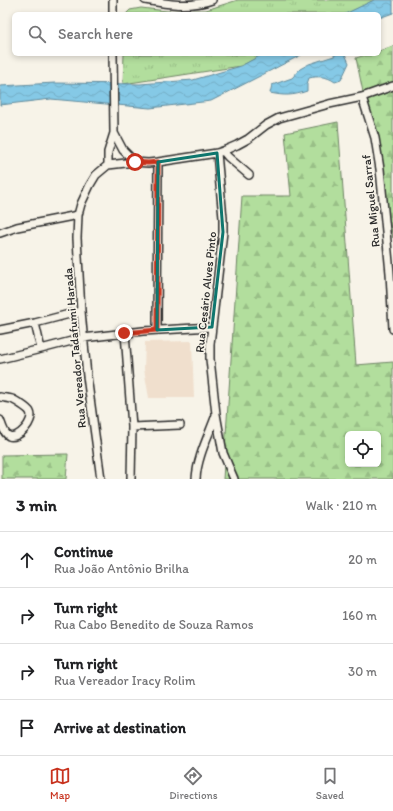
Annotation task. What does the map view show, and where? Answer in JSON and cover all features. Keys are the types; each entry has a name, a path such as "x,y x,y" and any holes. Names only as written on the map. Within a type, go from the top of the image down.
{"street":[{"path":"113,0 113,12"},
{"path":"145,0 181,5 202,4 212,0"},
{"path":"113,56 114,130 108,152 108,165 135,162 158,162 220,152 248,138 272,121 329,104 362,97 393,86"},
{"name":"Rua Miguel Sarraf","path":"362,97 375,138 380,169 390,273 393,329"},
{"path":"114,130 123,150 135,162"},
{"path":"220,152 249,175"},
{"name":"Rua Cesário Alves Pinto","path":"220,152 223,232 210,344 210,359 216,414 223,453 234,479"},
{"path":"157,330 158,162"},
{"name":"Rua Vereador Tadafumi Harada","path":"101,479 83,338 77,238 78,215 81,204 96,175 108,165"},
{"path":"0,233 17,227 78,215"},
{"path":"0,330 81,311"},
{"path":"35,323 41,350"},
{"path":"0,359 41,350 83,338 157,330 212,327"},
{"path":"124,333 132,427 131,479"},
{"path":"0,397 13,400 29,410 31,415 26,428 14,437 10,437 6,434 0,420"},
{"path":"196,479 196,473 201,456 216,414"},
{"path":"132,427 180,425"}],"highlighted area":[{"path":"217,153 223,232 212,327 157,330 158,162"}],"shaded area":[{"path":"192,341 194,398 149,398 144,369 145,342"}],"green space":[{"path":"238,0 375,0 350,12 128,12 130,10 141,8 167,11 206,10"},
{"path":"393,46 393,238 356,58 362,56 381,56 381,50"},
{"path":"124,56 261,56 241,66 123,84"},
{"path":"338,122 356,365 393,362 393,479 223,479 242,196 291,196 285,133"},
{"path":"68,454 66,479 2,479 2,455"}],"water":[{"path":"374,0 393,0 393,13 381,17 381,12 349,12"},
{"path":"259,56 299,56 211,101 150,108 51,99 0,105 0,86 55,83 140,84 193,80 241,66"},
{"path":"334,56 346,56 349,63 341,80 335,82 326,78 312,77 309,78 307,91 288,95 270,93 272,85 292,78 300,69 309,64"}],"route":[{"path":"124,333 157,330 158,162 135,162"}]}
